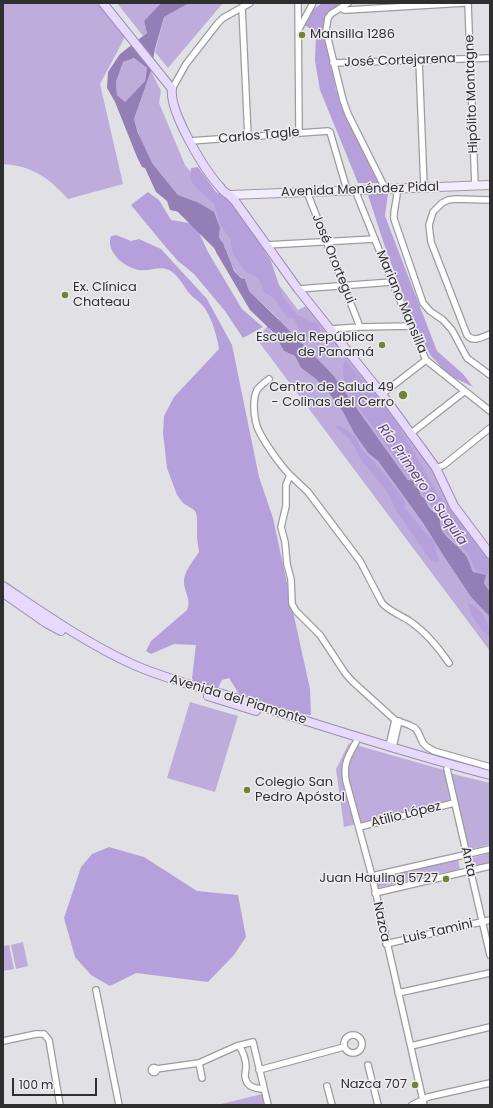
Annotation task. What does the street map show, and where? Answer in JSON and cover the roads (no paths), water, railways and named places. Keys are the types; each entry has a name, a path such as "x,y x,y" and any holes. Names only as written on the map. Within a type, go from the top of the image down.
{"main road":[{"path":"103,3 172,89 172,96 179,117 190,141 221,188 230,195 298,289 382,394 436,468 454,506 490,554"},
{"name":"Avenida Menéndez Pidal","path":"230,195 490,185"},
{"name":"Avenida del Piamonte","path":"3,586 64,627 118,657 171,680 446,764 490,775"},
{"name":"Avenida del Piamonte","path":"3,593 46,623 109,658 167,684 490,781"}],"street":[{"path":"172,89 186,64 218,23 223,18 250,3"},
{"path":"298,3 299,132"},
{"path":"298,31 313,3"},
{"path":"348,3 331,14 326,23 326,31 333,63 348,114 385,188"},
{"path":"341,8 347,10 464,3"},
{"name":"Hipólito Montagne","path":"468,3 475,186"},
{"path":"242,7 248,137"},
{"name":"José Cortejarena","path":"333,63 490,58"},
{"path":"419,61 424,187"},
{"name":"Carlos Tagle","path":"190,141 328,131"},
{"name":"Mariano Mansilla","path":"328,131 330,132 351,190 375,239 426,360 490,411"},
{"path":"397,188 397,201 394,218 423,303 452,330 467,358 490,375"},
{"name":"José Orortegui","path":"307,192 360,327"},
{"path":"490,200 448,200 442,203 433,212 429,225 431,242 467,335 469,338 478,339 490,334"},
{"path":"266,244 375,239"},
{"path":"298,289 392,282"},
{"path":"330,329 411,326"},
{"path":"382,394 426,360"},
{"path":"269,379 258,389 254,404 256,423 264,440 290,475 308,492 360,561 382,603 391,611 410,622 429,637 449,663"},
{"path":"410,434 465,391"},
{"path":"436,468 444,465 490,428"},
{"path":"290,475 286,485 286,506 281,527 291,579 292,604 296,611 320,635 345,674 397,720 409,724 415,728 427,748 434,752 490,767"},
{"path":"391,747 397,720"},
{"name":"Nazca","path":"356,742 347,759 345,771 372,876 386,944 423,1102"},
{"name":"Anta","path":"446,769 490,955"},
{"name":"Atilio López","path":"359,827 454,803"},
{"path":"372,876 490,848"},
{"path":"375,893 490,866"},
{"name":"Luis Tamini","path":"386,944 490,920"},
{"path":"398,993 490,973"},
{"path":"96,990 119,1105"},
{"path":"411,1046 490,1027"},
{"path":"3,1041 36,1034 44,1034 49,1040 60,1105"},
{"path":"156,1069 198,1063 239,1046 253,1042 268,1105"},
{"path":"239,1046 242,1050 246,1066 246,1081 255,1088 264,1089"},
{"path":"260,1070 344,1047"},
{"path":"198,1063 202,1078"},
{"path":"368,1065 378,1105"},
{"path":"252,1086 262,1082"},
{"path":"412,1105 490,1083"},
{"path":"327,1086 332,1105"}],"waterway":[{"name":"Río Primero o Suquía","path":"177,204 219,246"}],"place":[{"name":"Mansilla 1286","path":"302,35"},
{"name":"Ex. Clínica Chateau","path":"65,295"},
{"name":"Escuela República de Panamá","path":"382,345"},
{"name":"Centro de Salud 49 - Colinas del Cerro","path":"403,395"},
{"name":"Colegio San Pedro Apóstol","path":"247,790"},
{"name":"Juan Hauling 5727","path":"446,879"},
{"name":"Nazca 707","path":"415,1085"}]}
